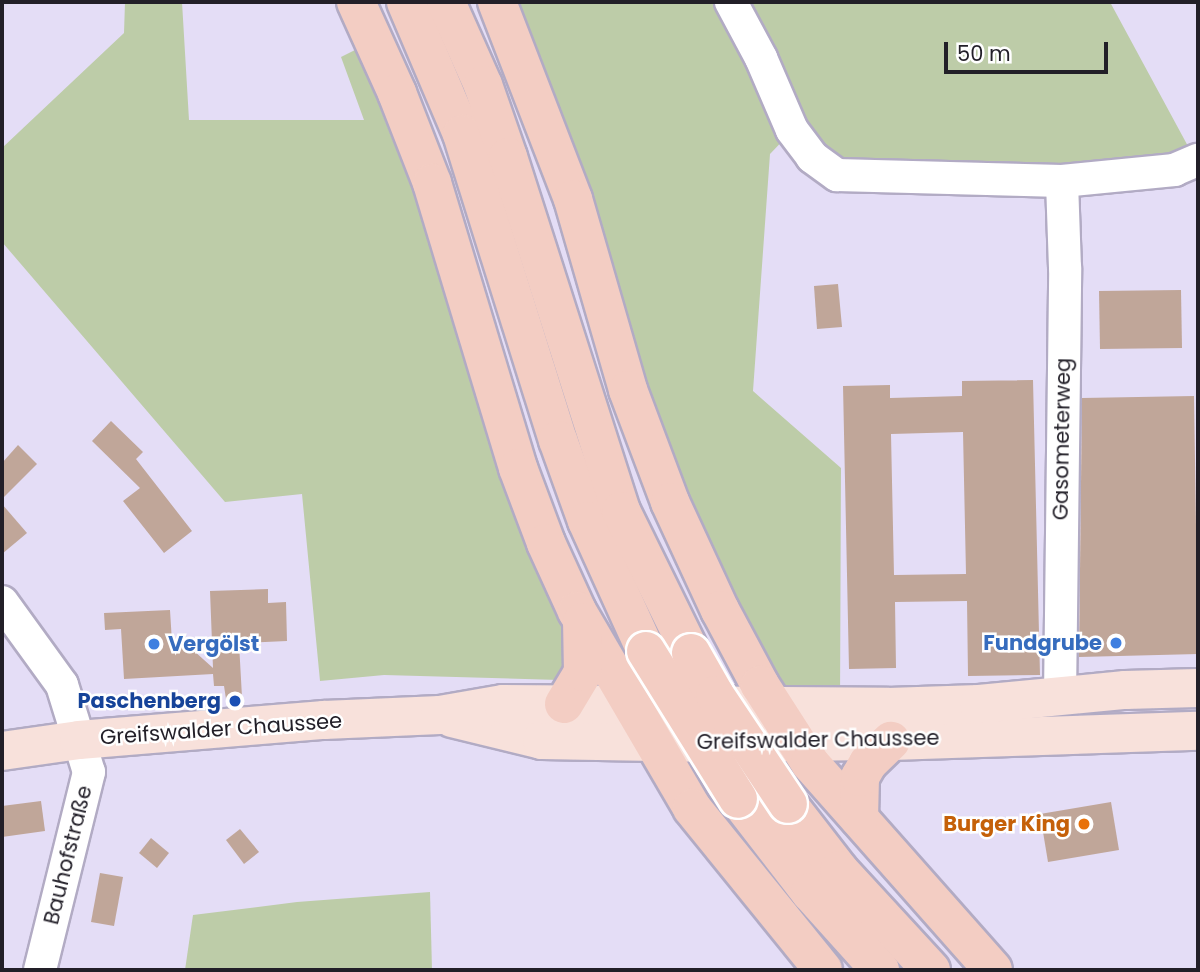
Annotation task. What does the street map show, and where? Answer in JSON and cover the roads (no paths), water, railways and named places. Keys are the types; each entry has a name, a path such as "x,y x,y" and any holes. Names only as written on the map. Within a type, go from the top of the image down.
{"highway":[{"path":"356,2 397,93 432,183 518,468 546,543 582,622 692,808 823,970"},
{"path":"406,2 448,96 491,163 621,510 691,653 715,695 788,804 839,870 931,970"},
{"path":"446,2 483,85 491,163 558,440 587,521 646,651 738,799 810,892 880,970"},
{"path":"498,2 554,142 628,390 670,502 720,610 774,708 819,775 993,970"},
{"path":"564,704 583,673 582,622"},
{"path":"859,818 860,777 868,763 891,741"}],"main road":[{"name":"Greifswalder Chaussee","path":"2,751 79,740 324,720 440,715 503,704 774,708 979,704 1125,690 1198,688"},
{"name":"Greifswalder Chaussee","path":"440,715 542,740 796,743 1198,730"}],"street":[{"path":"732,2 761,58 792,130 812,157 837,175 1062,181 1174,170 1198,160"},
{"name":"Gasometerweg","path":"1060,697 1065,268 1062,181"},
{"name":"Bauhofstraße","path":"2,602 62,685 89,772 40,970"}],"place":[{"name":"Fundgrube","path":"1116,643"},
{"name":"Vergölst","path":"154,644"},
{"name":"Paschenberg","path":"235,701"},
{"name":"Burger King","path":"1084,824"}]}
